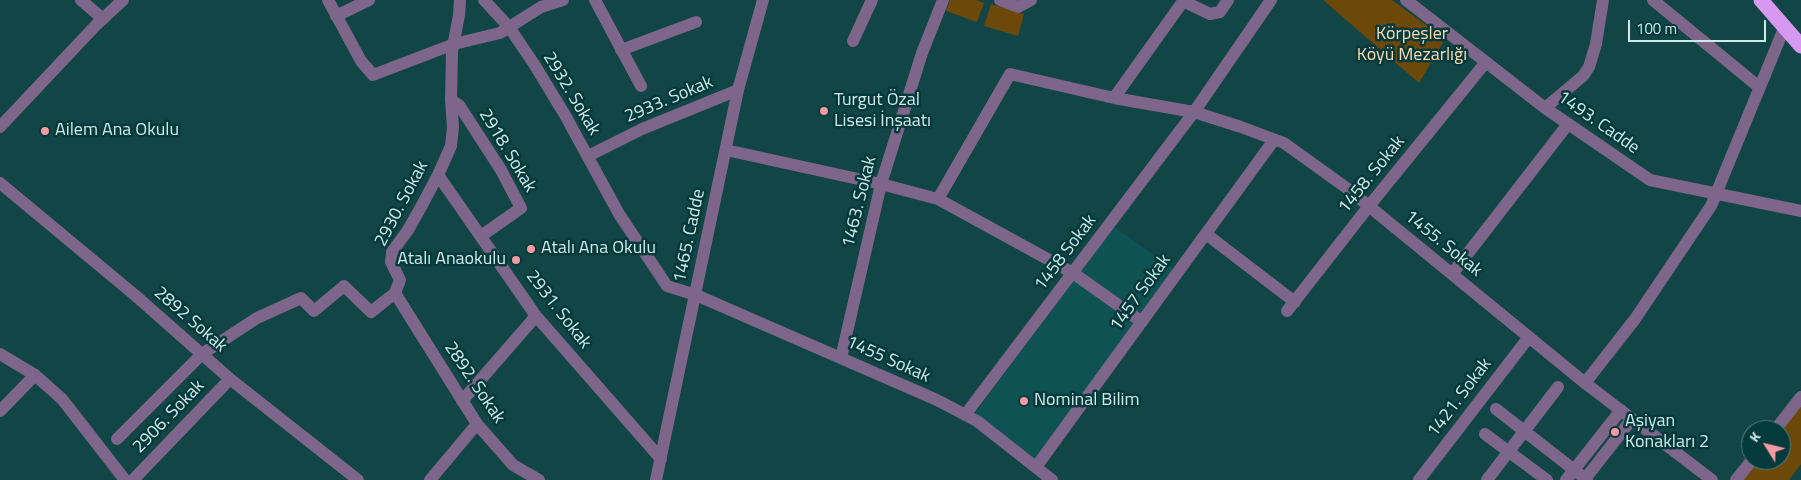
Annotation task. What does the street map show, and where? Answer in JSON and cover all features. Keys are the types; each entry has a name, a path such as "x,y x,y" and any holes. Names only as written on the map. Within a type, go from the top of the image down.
{"highway":[{"path":"1762,0 1801,46"},
{"path":"1770,0 1801,36"}],"street":[{"path":"81,0 103,18"},
{"path":"0,127 103,18 123,0"},
{"path":"328,0 361,60 373,75 454,44 500,33 542,8 563,0"},
{"path":"336,16 369,0"},
{"name":"2930. Sokak","path":"395,293 400,280 391,262 392,252 408,230 438,175 451,146 453,126 451,100 452,52 460,0"},
{"name":"2932. Sokak","path":"484,0 509,27 565,115 619,214 667,286 696,294"},
{"path":"596,0 641,86"},
{"name":"1465. Cadde","path":"656,480 738,90 763,0"},
{"path":"853,41 872,0"},
{"name":"1463. Sokak","path":"841,358 881,184 922,53 943,0"},
{"path":"1000,0 1018,7 1031,0"},
{"path":"1114,98 1183,1 1210,14 1220,12 1228,0"},
{"name":"1458 Sokak","path":"965,415 1194,112 1271,0"},
{"name":"1493. Cadde","path":"1406,0 1545,108 1650,180 1801,211"},
{"path":"1545,108 1590,68 1603,0"},
{"path":"1653,0 1759,87"},
{"path":"621,50 696,22"},
{"path":"1585,383 1635,319 1711,206 1785,26"},
{"name":"1458. Sokak","path":"1206,234 1291,307 1369,206 1486,62"},
{"name":"1455. Sokak","path":"938,198 1010,74 1114,98 1194,112 1284,143 1348,189 1585,383 1712,480"},
{"name":"2933. Sokak","path":"588,156 642,129 738,90"},
{"name":"2918. Sokak","path":"451,100 459,105 501,170 521,208 481,236"},
{"path":"1452,274 1568,124"},
{"name":"1457 Sokak","path":"1036,468 1274,140"},
{"path":"726,150 938,198 1074,273 1142,322"},
{"name":"2931. Sokak","path":"438,175 536,316 661,459"},
{"name":"2892 Sokak","path":"0,183 136,296 230,379 358,480"},
{"path":"118,439 202,354 257,318 301,298 314,311 344,286 371,312 395,293"},
{"name":"2892. Sokak","path":"395,293 477,424 514,465 539,480"},
{"name":"1455 Sokak","path":"696,294 977,421 1052,480"},
{"path":"462,401 536,316"},
{"name":"1421. Sokak","path":"1419,480 1529,336"},
{"path":"0,354 35,375 62,399 125,480"},
{"path":"0,411 35,375"},
{"name":"2906. Sokak","path":"133,480 230,379"},
{"path":"1487,480 1558,387"},
{"path":"1783,420 1801,397"},
{"path":"1496,409 1570,475 1586,479 1632,418"},
{"path":"1570,475 1621,410"},
{"path":"430,480 477,424"},
{"path":"1486,434 1547,480"},
{"path":"1736,480 1744,470"}],"shaded area":[{"path":"1114,227 1174,269 1035,459 975,413"}],"green space":[{"path":"950,0 976,0 984,3 977,22 946,11"},
{"name":"Körpeşler Köyü Mezarlığı","path":"1323,0 1392,0 1445,39 1419,83"},
{"path":"991,4 1024,14 1018,36 984,26"},
{"path":"1801,406 1801,464 1789,480 1742,480 1750,470 1791,470 1790,420"}],"place":[{"name":"Turgut Özal Lisesi İnşaatı","path":"824,111"},
{"name":"Ailem Ana Okulu","path":"45,131"},
{"name":"Atalı Ana Okulu","path":"531,249"},
{"name":"Atalı Anaokulu","path":"516,260"},
{"name":"Nominal Bilim","path":"1024,401"},
{"name":"Aşiyan Konakları 2","path":"1615,432"}]}
